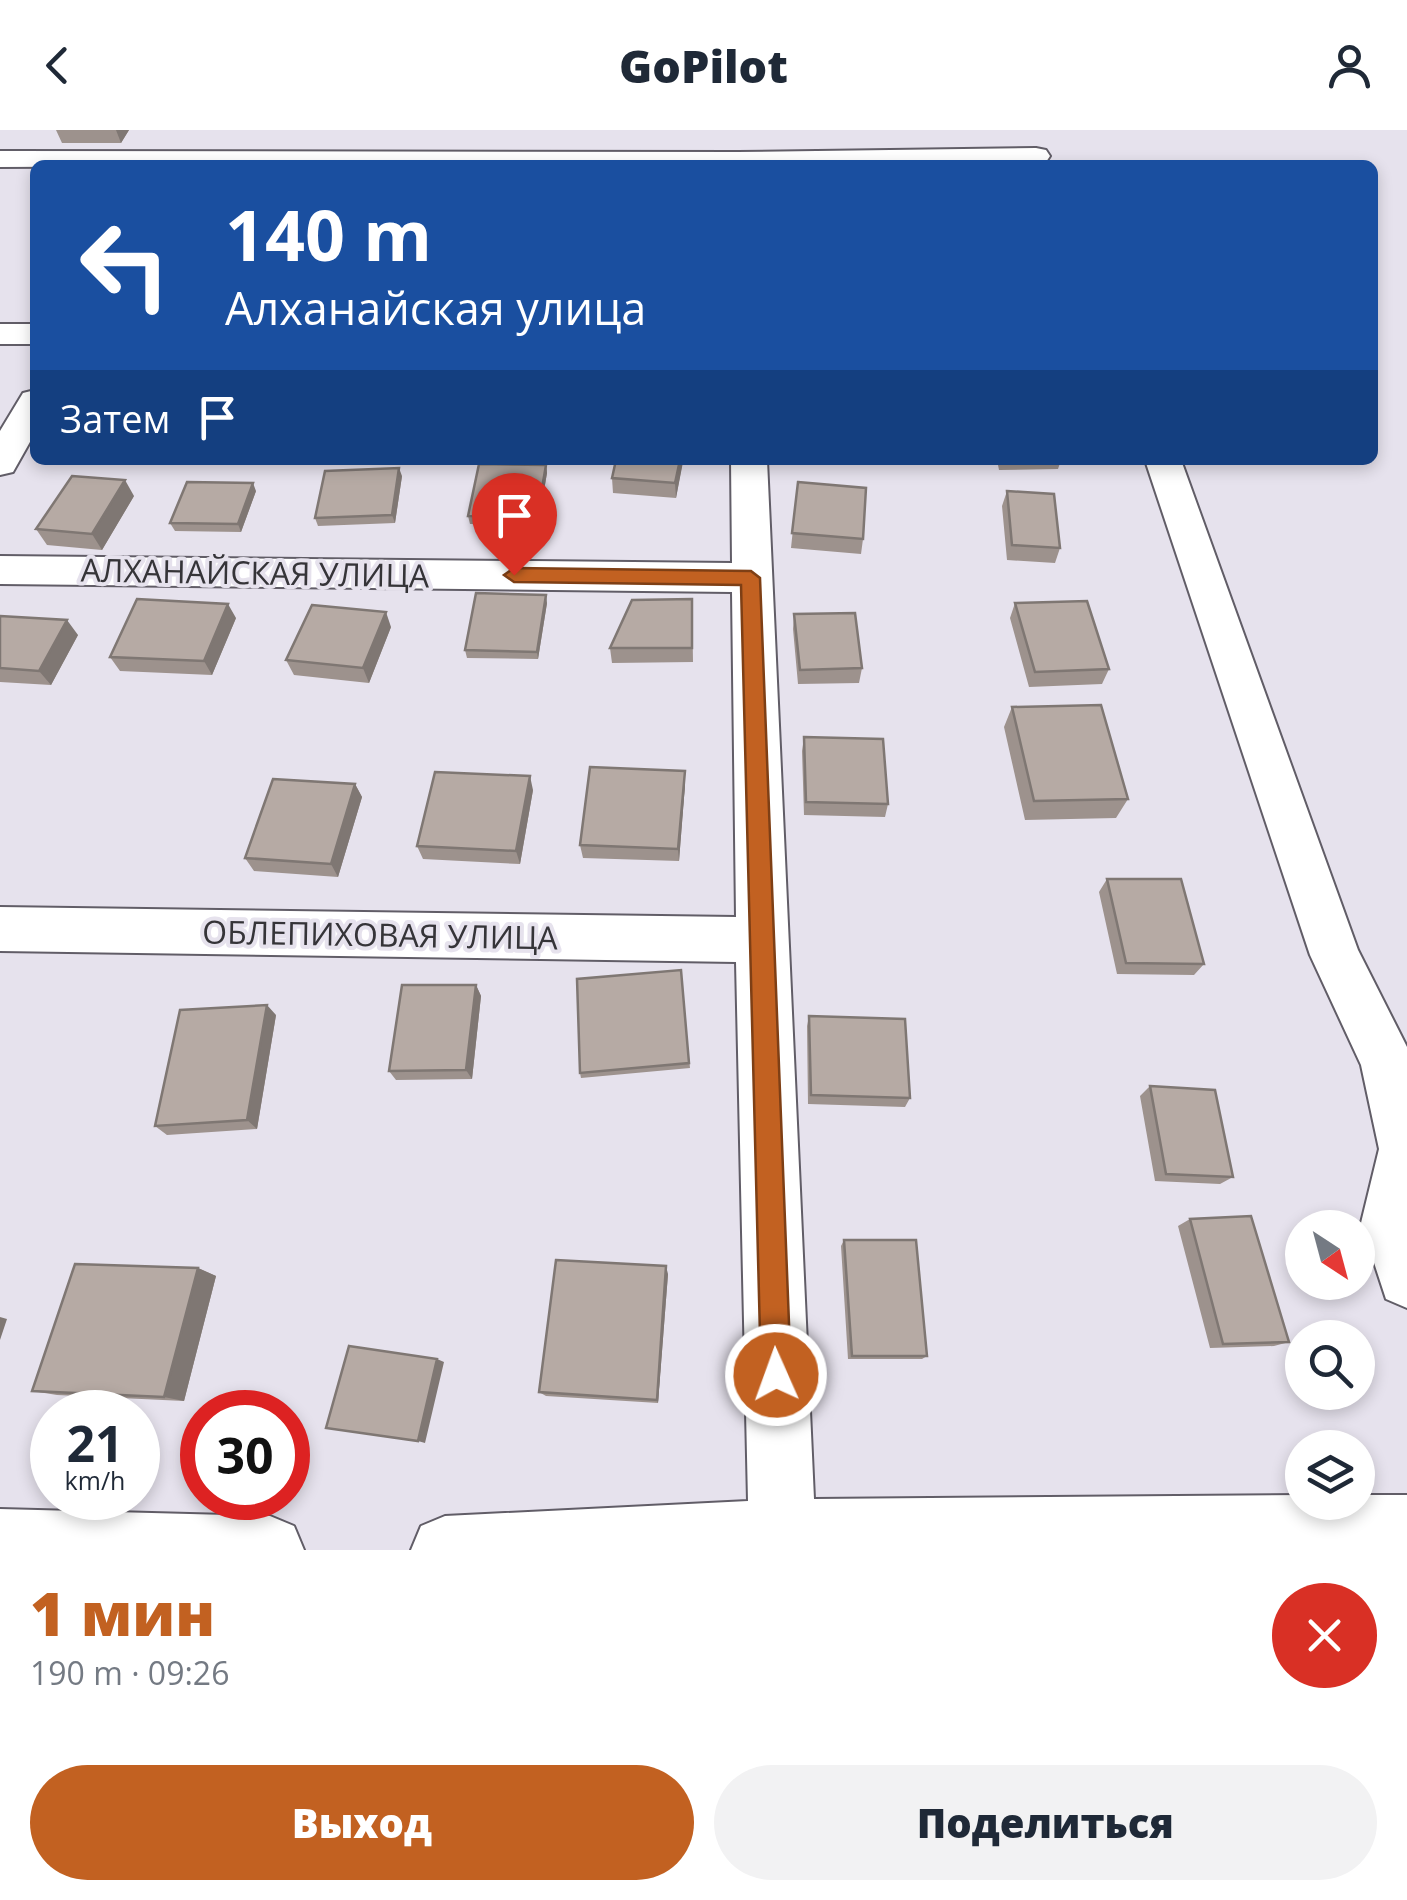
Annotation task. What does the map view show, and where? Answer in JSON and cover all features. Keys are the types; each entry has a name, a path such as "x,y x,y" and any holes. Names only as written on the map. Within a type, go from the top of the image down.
{"street":[{"path":"163,160 178,130"},
{"path":"737,130 738,160"},
{"path":"788,160 1039,150"},
{"path":"0,159 82,160"},
{"path":"0,334 30,334"},
{"path":"0,463 30,410"},
{"path":"749,465 782,1533"},
{"path":"1164,465 1334,955 1387,1063 1407,1148 1390,1222 1407,1278"},
{"name":"АЛХАНАЙСКАЯ УЛИЦА","path":"0,570 751,578"},
{"name":"ОБЛЕПИХОВАЯ УЛИЦА","path":"0,929 761,940"},
{"path":"445,1550 782,1533 1407,1528"},
{"path":"0,1543 270,1550"}],"building":[{"path":"479,465 546,465 537,517 468,516"},
{"path":"615,465 679,465 675,483 612,478"},
{"path":"399,468 392,515 315,518 325,471"},
{"path":"72,476 125,480 92,534 36,529"},
{"path":"187,482 253,483 238,524 170,523"},
{"path":"798,482 866,488 863,539 792,533"},
{"path":"1007,491 1054,494 1060,548 1012,545"},
{"path":"476,593 546,595 537,652 465,650"},
{"path":"137,599 228,604 204,661 110,657"},
{"path":"692,599 692,648 610,648 632,600"},
{"path":"1087,601 1109,669 1035,672 1015,603"},
{"path":"312,605 386,612 363,668 286,660"},
{"path":"855,613 862,668 800,670 794,614"},
{"path":"0,616 67,620 39,671 0,668"},
{"path":"1101,705 1128,799 1034,801 1012,707"},
{"path":"804,737 883,739 888,804 806,802"},
{"path":"590,767 685,771 678,849 580,845"},
{"path":"435,772 530,776 516,851 417,846"},
{"path":"273,779 355,784 331,864 245,858"},
{"path":"1107,879 1181,879 1204,964 1126,963"},
{"path":"681,970 689,1063 580,1073 577,979"},
{"path":"402,985 476,985 466,1070 389,1071"},
{"path":"267,1005 247,1120 155,1126 180,1010"},
{"path":"809,1016 905,1019 910,1098 811,1095"},
{"path":"1150,1086 1215,1090 1233,1177 1166,1174"},
{"path":"1251,1216 1285,1329 1285,1342 1223,1344 1190,1219"},
{"path":"844,1240 916,1240 927,1356 852,1356"},
{"path":"556,1260 666,1266 657,1400 539,1392"},
{"path":"75,1264 198,1268 164,1397 160,1397 160,1390 32,1390"},
{"path":"349,1346 437,1359 418,1441 326,1428"}],"route":[{"path":"514,575 751,578 776,1375"}]}
